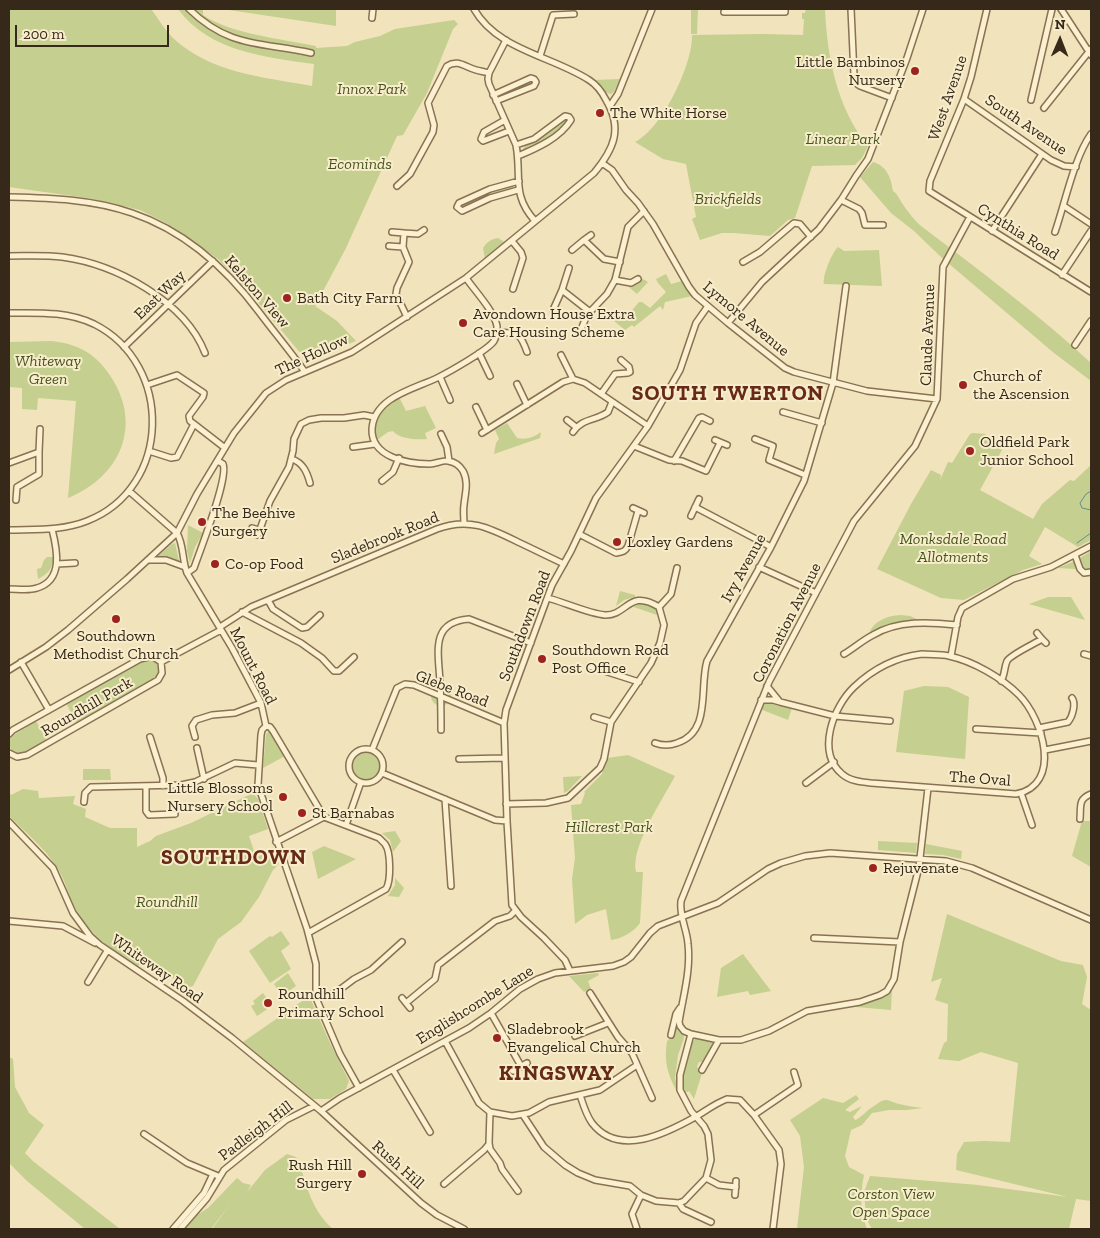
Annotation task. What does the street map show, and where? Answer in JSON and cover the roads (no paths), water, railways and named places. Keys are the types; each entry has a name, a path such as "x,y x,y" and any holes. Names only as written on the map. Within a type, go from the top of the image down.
{"street":[{"path":"189,9 211,28 223,34 249,42 308,50"},
{"path":"372,18 373,9"},
{"path":"474,9 483,23 506,40 591,81 610,106 618,94 652,9"},
{"path":"724,12 742,10 785,12 785,9"},
{"path":"851,9 856,83 892,98"},
{"path":"728,323 770,273 811,237 828,218 871,152 892,98 922,9"},
{"name":"West Avenue","path":"931,193 928,188 930,181 971,77 987,9"},
{"path":"1031,100 1052,9"},
{"path":"1044,108 1091,52 1061,9"},
{"path":"540,56 554,15 574,14"},
{"path":"506,40 489,73 489,84 516,145 518,156 518,190 523,206 534,221"},
{"path":"397,186 407,181 433,132 434,125 428,103 447,66 450,63 460,63 475,70 489,73"},
{"path":"493,95 531,78 536,82 534,86 496,102"},
{"name":"South Avenue","path":"964,98 1057,164 1076,167"},
{"name":"The Hollow","path":"9,670 68,630 177,533 243,421 266,393 286,380 352,352 466,278 594,172 611,148 616,133 610,106"},
{"path":"516,145 534,139 565,116 569,117 570,120 556,135 538,147 518,156"},
{"path":"505,120 484,132 481,139 483,141 488,140 509,131"},
{"path":"1055,232 1076,167 1086,141 1091,134"},
{"path":"992,231 1042,154"},
{"name":"Lymore Avenue","path":"602,163 612,170 644,211 659,233 689,287 728,323 786,368 794,372 867,391 937,398"},
{"path":"518,190 490,198 462,211 457,207 459,203 490,189 519,181"},
{"name":"Cynthia Road","path":"931,193 1091,292"},
{"name":"Kelston View","path":"9,197 75,200 134,213 163,226 186,240 213,261 248,297 305,372"},
{"path":"841,200 859,209 865,225 883,225"},
{"path":"1064,206 1091,224"},
{"path":"580,332 590,312 607,294 615,280 628,227 644,211"},
{"name":"Claude Avenue","path":"937,398 943,267 970,218"},
{"path":"743,262 760,252 794,223 800,224 811,237"},
{"path":"392,232 418,234 424,230"},
{"path":"1062,275 1091,230"},
{"path":"404,233 403,247 409,262 398,282 396,294 407,316"},
{"path":"572,250 591,235"},
{"path":"584,240 604,259 620,262"},
{"path":"512,241 522,255 512,289"},
{"path":"389,246 403,247"},
{"path":"9,256 42,255 84,261 125,276 140,284 168,305 188,325 201,343 205,353"},
{"name":"East Way","path":"124,347 213,261"},
{"path":"553,310 569,268"},
{"path":"510,270 518,272"},
{"path":"464,524 465,477 459,466 449,461 431,464 399,458 381,451 374,444 372,432 374,417 380,409 398,395 409,388 440,377 479,353 494,341 497,332 492,316 466,278"},
{"path":"615,280 626,283 638,279"},
{"name":"Ivy Avenue","path":"655,743 662,745 684,741 689,738 698,725 704,695 707,661 758,567 771,547 806,475 833,383 846,286"},
{"path":"562,290 590,312"},
{"name":"Southdown Road","path":"516,911 512,900 506,821 504,723 506,710 552,585 596,498 648,426 680,370 696,323 708,306"},
{"path":"9,313 56,313 96,325 124,347 142,372 153,408 152,437 149,451 129,491 119,500 96,517 76,525 52,529 9,530"},
{"path":"1075,345 1090,326"},
{"path":"497,332 519,335 527,352"},
{"path":"479,353 490,376"},
{"path":"561,355 572,379"},
{"path":"600,394 615,374 628,374 630,372 629,367 622,360"},
{"path":"147,385 177,374 202,391 203,397 189,416 190,421 226,448"},
{"path":"440,377 450,400"},
{"path":"476,407 484,431 563,382 572,379 584,383 648,426"},
{"path":"517,384 527,405"},
{"name":"Coronation Avenue","path":"682,916 680,911 681,902 767,686 860,511 915,446 937,398"},
{"path":"573,432 585,420 605,414 610,409 612,402"},
{"path":"783,412 822,423"},
{"path":"252,528 258,532 270,501 289,467 296,431 301,424 308,420 321,418 374,417"},
{"path":"674,461 699,418 702,417 710,420"},
{"path":"567,420 576,427"},
{"path":"149,451 175,459 194,424"},
{"path":"16,500 17,487 39,474 40,429"},
{"path":"441,434 447,447 449,461"},
{"path":"39,435 46,435"},
{"path":"756,439 773,446 769,460 806,475"},
{"path":"634,446 706,471 717,441 727,445"},
{"path":"353,447 374,444"},
{"path":"9,463 39,452"},
{"path":"382,481 393,472 399,458"},
{"path":"292,459 302,466 310,483"},
{"path":"188,573 194,568 214,512 225,473 223,464 218,461"},
{"path":"129,491 177,533"},
{"path":"691,516 699,499"},
{"path":"695,507 771,547"},
{"path":"579,534 610,550 622,552 628,546 638,510"},
{"name":"Sladebrook Road","path":"221,628 242,612 268,600 437,529 451,525 481,525 564,564"},
{"path":"9,589 37,588 53,576 58,564 57,549 52,529"},
{"name":"Mount Road","path":"177,533 181,539 185,567 221,628 261,703 266,726 261,735 258,785 308,933 316,964 316,998 340,1054 359,1088"},
{"path":"951,656 960,611 968,604 1013,579 1051,567 1091,546"},
{"path":"1075,555 1080,569 1084,573 1091,574"},
{"path":"148,560 166,560 185,567"},
{"path":"58,564 75,563"},
{"path":"758,567 816,594"},
{"path":"659,607 671,594 677,568"},
{"path":"506,804 560,801 572,795 600,768 604,759 611,722 652,663 660,643 664,625 659,607 651,602 642,600 625,606 612,614 605,615 548,598"},
{"path":"268,600 273,609 302,628 307,627 320,615"},
{"path":"242,612 300,643 322,658 334,671 339,671 354,657"},
{"path":"441,730 437,649 442,633 451,623 459,620 477,620 531,643"},
{"path":"844,654 873,634 892,627 914,623 957,625"},
{"path":"161,662 221,628"},
{"path":"1001,681 1008,660 1012,656 1044,641 1037,633"},
{"name":"The Oval","path":"922,654 951,656 973,664 1001,681 1020,696 1029,708 1040,730 1045,750 1045,762 1040,776 1032,787 1016,794 928,788 853,780 841,774 830,753 829,740 835,716 854,688 865,678 888,663 900,658 922,654"},
{"path":"1084,654 1091,656"},
{"name":"Roundhill Park","path":"9,734 146,656 152,656 161,662 162,673 158,680 27,755 17,757 9,752"},
{"name":"Roundhill Park","path":"21,662 49,710"},
{"path":"589,666 639,682"},
{"name":"Glebe Road","path":"372,750 396,688 405,684 414,685 504,723"},
{"path":"767,686 780,702"},
{"path":"976,729 1040,730 1068,722 1071,719 1074,703 1072,698"},
{"path":"761,700 773,700 835,716 890,721"},
{"path":"195,737 192,726 196,720 212,715 235,712 261,703"},
{"path":"594,717 611,722"},
{"path":"266,726 270,727 273,731 324,817 379,838 385,844 389,864 389,884 382,893 308,933"},
{"path":"150,737 162,778 162,786"},
{"path":"1045,750 1091,741"},
{"path":"659,752 662,745"},
{"path":"197,748 204,779"},
{"path":"362,749 372,750 381,756 383,763 382,773 376,780 361,782 355,779 350,771 349,764 351,758 362,749"},
{"path":"459,759 504,758"},
{"path":"806,783 834,762"},
{"path":"84,802 85,793 90,787 181,785 204,779 235,763 258,765"},
{"path":"382,773 495,820 506,821"},
{"path":"346,825 361,782"},
{"path":"146,786 146,811 149,814 175,814"},
{"path":"682,916 687,933 689,954 688,974 679,1022 682,1030 691,1034 719,1040 741,1040 756,1036 807,1011 860,1002 880,995 889,988 894,979 900,942 921,859 928,788"},
{"path":"1021,793 1032,825"},
{"path":"1080,819 1081,801 1084,797 1091,794"},
{"path":"445,798 451,886"},
{"path":"276,842 324,817"},
{"name":"Whiteway Road","path":"9,822 53,868 73,913 90,936 107,951 183,1001 232,1038 321,1111"},
{"name":"Englishcombe Lane","path":"321,1111 329,1104 445,1041 491,1013 520,989 538,978 555,973 613,966 624,962 631,957 658,926 718,903 751,879 781,863 805,856 830,853 946,861 972,868 1091,920"},
{"path":"406,1002 435,979 438,965 495,921 510,916 516,911 565,960 570,971"},
{"path":"9,921 63,926 100,945"},
{"path":"814,938 900,942"},
{"path":"316,998 334,994 354,979 372,970 402,942"},
{"path":"88,982 107,951"},
{"path":"590,994 618,1038 632,1053 652,1098"},
{"path":"402,998 410,1008"},
{"path":"671,1035 676,1014 682,1006"},
{"path":"491,1013 521,1066"},
{"path":"575,1036 608,1023"},
{"path":"523,1115 544,1147 565,1165 578,1173 595,1180 630,1186 641,1195 656,1201 679,1203 689,1197 706,1178 709,1172 711,1153 708,1134 704,1126 691,1111 680,1090 680,1075 691,1034"},
{"path":"702,1070 719,1040"},
{"path":"445,1041 479,1103 490,1112 512,1116 523,1115 549,1102 606,1087 637,1065"},
{"path":"513,1071 528,1063"},
{"path":"393,1070 430,1132"},
{"path":"754,1115 797,1086 799,1083 794,1072"},
{"path":"580,1095 592,1123 602,1132 618,1140 651,1138 696,1116 721,1101 733,1098 745,1103 779,1150 781,1164 773,1229"},
{"name":"Padleigh Hill","path":"180,1229 207,1198 216,1175 286,1120 314,1106"},
{"name":"Rush Hill","path":"321,1111 421,1203 437,1215 464,1229"},
{"path":"490,1112 490,1149 518,1191"},
{"path":"144,1134 187,1163 216,1175 204,1193 173,1229"},
{"path":"444,1184 484,1150 489,1143"},
{"path":"706,1178 719,1185 736,1184 734,1195"},
{"path":"637,1229 632,1214 641,1195"},
{"path":"679,1203 683,1209 711,1222"}],"waterway":[{"path":"1091,491 1086,494 1080,503 1082,508 1091,510"},
{"path":"1077,543 1091,533"}],"place":[{"name":"Little Bambinos Nursery","path":"915,71"},
{"name":"The White Horse","path":"600,113"},
{"name":"Bath City Farm","path":"287,298"},
{"name":"Avondown House Extra Care Housing Scheme","path":"463,323"},
{"name":"Church of the Ascension","path":"963,385"},
{"name":"Oldfield Park Junior School","path":"970,451"},
{"name":"The Beehive Surgery","path":"202,522"},
{"name":"Loxley Gardens","path":"617,542"},
{"name":"Co-op Food","path":"215,564"},
{"name":"Southdown Methodist Church","path":"116,619"},
{"name":"Southdown Road Post Office","path":"542,659"},
{"name":"Little Blossoms Nursery School","path":"283,797"},
{"name":"St Barnabas","path":"302,813"},
{"name":"Rejuvenate","path":"873,868"},
{"name":"Roundhill Primary School","path":"268,1003"},
{"name":"Sladebrook Evangelical Church","path":"497,1038"},
{"name":"Rush Hill Surgery","path":"362,1174"}],"district":[{"name":"SOUTH TWERTON","path":"728,394"},
{"name":"SOUTHDOWN","path":"234,858"},
{"name":"KINGSWAY","path":"557,1074"}],"park label":[{"name":"Innox Park","path":"372,89"},
{"name":"Linear Park","path":"843,139"},
{"name":"Ecominds","path":"360,164"},
{"name":"Brickfields","path":"728,199"},
{"name":"Whiteway Green","path":"48,370"},
{"name":"Monksdale Road Allotments","path":"953,548"},
{"name":"Hillcrest Park","path":"609,827"},
{"name":"Roundhill","path":"167,902"},
{"name":"Corston View Open Space","path":"891,1203"}]}
